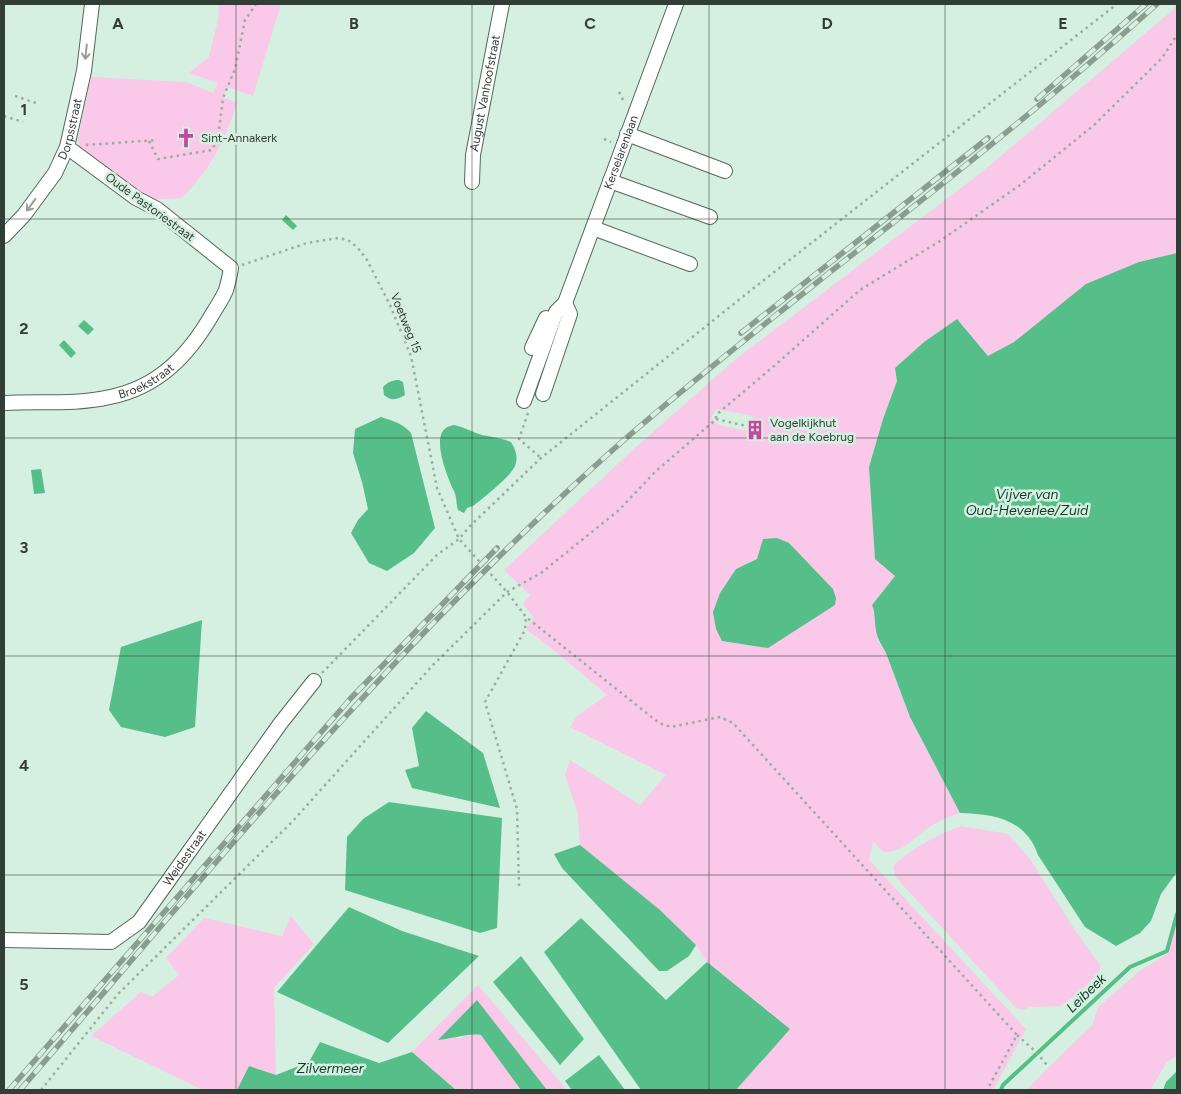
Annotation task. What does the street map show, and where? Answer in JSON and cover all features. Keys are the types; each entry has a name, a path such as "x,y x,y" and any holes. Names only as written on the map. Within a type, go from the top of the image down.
{"street":[{"name":"Dorpsstraat","path":"4,236 24,215 55,173 68,143 84,71 92,4"},
{"name":"August Vanhoofstraat","path":"472,182 473,155 502,4"},
{"name":"Kerselarenlaan","path":"524,401 593,228 676,4"},
{"path":"627,134 725,171"},
{"name":"Oude Pastoriestraat","path":"68,143 136,198 157,209 231,268"},
{"path":"610,181 710,217"},
{"path":"593,228 690,264"},
{"name":"Broekstraat","path":"4,404 110,398 140,387 162,374 178,362 203,330 226,290 231,268"},
{"path":"532,348 547,314 561,307 570,314 543,394"},
{"name":"Weidestraat","path":"4,940 111,942 139,922 280,724 314,681"}],"path":[{"path":"149,141 158,159 212,150 218,138 223,98 235,70 245,20 256,4"},
{"path":"314,681 437,555 459,539 469,527 541,458 755,287 1117,4"},
{"path":"40,1090 118,994 291,823 433,665 506,592 541,573 619,510 656,471 716,419 716,415 860,290 940,241 1020,185 1093,126 1162,58 1177,36"},
{"path":"619,92 624,104"},
{"path":"15,96 40,104"},
{"path":"4,116 23,122"},
{"path":"604,139 612,143"},
{"path":"68,143 157,140"},
{"name":"Voetweg 15","path":"231,268 307,243 338,238 348,240 358,248 367,260 390,305 410,356 437,488 459,539 526,617 659,723 671,727 720,717 733,723 1017,1035 1047,1065"},
{"path":"716,419 752,427"},
{"path":"519,886 517,809 485,702 525,630 526,617"},
{"path":"987,1090 1017,1035"}],"shaded area":[{"path":"219,4 281,4 253,96 227,87 223,97 237,103 222,143 201,176 182,198 142,200 80,151 78,139 91,77 186,82 213,93 218,83 189,73 209,57 218,20"},
{"path":"1177,4 1177,253 1139,262 1014,342 988,356 957,319 924,342 895,368 897,381 883,419 869,467 895,576 872,605 875,612 879,642 886,653 910,717 960,813 934,824 904,847 891,852 883,852 873,841 869,860 1026,1029 993,1090 736,1090 789,1029 707,962 696,945 660,910 580,845 578,814 565,775 570,760 640,805 666,775 570,727 577,716 607,695 526,629 534,618 523,604 530,595 504,570 635,448 736,359 982,172 1174,9","holes":["716,409 753,416 752,422 757,422 757,433 719,425 711,418","789,543 833,589 720,593 736,569"]},
{"path":"961,826 1008,834 1030,859 1076,932 1101,966 1099,972 1081,991 1061,1006 1030,1007 1023,1010 1016,1008 895,875 893,866 909,853 934,838"},
{"path":"1177,914 1177,1056 1167,1062 1150,1090 1026,1090 1093,1024 1098,1007 1140,971 1167,954"},
{"path":"291,916 314,944 274,988 276,1075 249,1066 237,1090 203,1090 91,1036 141,992 152,997 179,975 166,958 204,918 282,936"},
{"path":"478,985 567,1090 547,1090 477,1001 456,1039 474,1034 481,1035 521,1090 456,1090 412,1052"}],"water":[{"path":"286,215 297,226 293,230 282,220"},
{"name":"Vijver van Oud-Heverlee/Zuid","path":"1177,253 1177,872 1161,894 1151,921 1140,933 1116,946 1085,927 1038,855 1026,833 1017,826 996,817 960,813 910,717 875,627 872,605 895,576 875,559 869,467 883,419 897,381 895,368 924,342 957,319 988,356 1014,342 1086,284 1139,262"},
{"path":"84,320 94,329 88,335 78,326"},
{"path":"64,340 76,353 71,358 59,345"},
{"path":"394,380 403,382 405,395 394,399 384,395 383,387"},
{"path":"381,417 401,425 411,433 435,528 414,553 387,571 369,563 351,533 358,520 368,509 353,453 355,429"},
{"path":"454,425 482,435 511,442 517,456 514,468 506,478 476,504 467,508 464,513 458,510 455,493 440,449 442,433 447,427"},
{"path":"41,469 45,493 34,494 31,470"},
{"path":"777,538 789,543 833,589 836,598 835,605 768,648 722,641 716,629 713,612 720,593 736,569 757,559 763,539"},
{"path":"202,620 195,727 165,737 121,727 109,710 121,647"},
{"path":"426,711 483,753 500,808 412,788 405,770 419,766 412,728"},
{"path":"389,802 502,818 497,928 480,933 345,890 347,837 363,819"},
{"path":"580,845 660,910 696,945 689,956 667,971 659,971 562,868 554,854"},
{"path":"349,907 402,931 479,956 388,1043 277,992"},
{"path":"581,918 666,1000 707,962 790,1029 736,1090 641,1090 544,952"},
{"path":"521,956 584,1039 560,1065 493,982"},
{"path":"477,1000 547,1090 521,1090 481,1035 438,1040"},
{"name":"Zilvermeer","path":"320,1042 379,1063 412,1052 456,1090 237,1090 249,1066 276,1075 309,1062"},
{"path":"599,1055 625,1090 572,1090 565,1081"},
{"path":"1177,1071 1177,1090 1163,1090 1166,1082"}],"waterway":[{"name":"Leibeek","path":"1001,1090 1003,1085 1130,967 1167,951 1177,914"}],"railway":[{"path":"1037,99 1146,4"},
{"path":"20,1090 311,755 386,673 542,515 672,399 991,145 1157,4"},
{"path":"741,333 988,138"},
{"path":"9,1090 351,698 497,548"}],"place":[{"name":"Sint-Annakerk","path":"186,138"},
{"name":"Vogelkijkhut aan de Koebrug","path":"755,430"}]}
